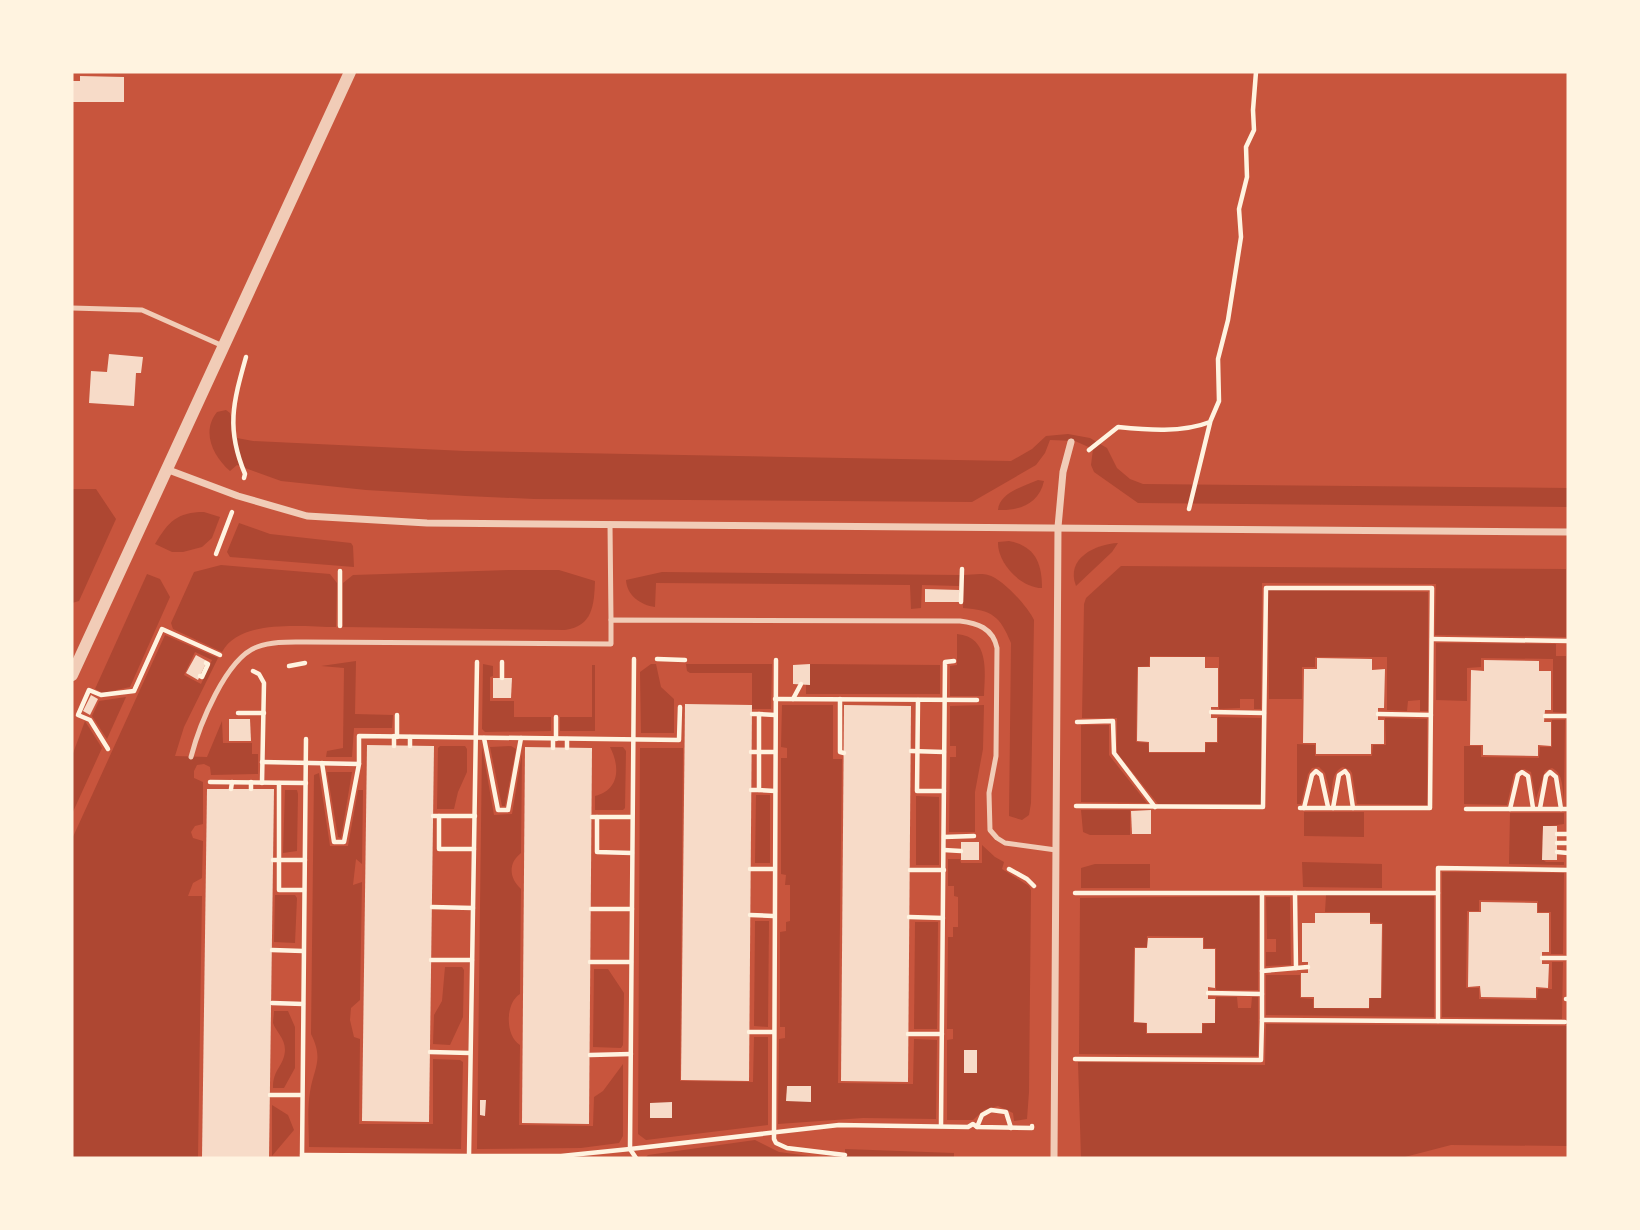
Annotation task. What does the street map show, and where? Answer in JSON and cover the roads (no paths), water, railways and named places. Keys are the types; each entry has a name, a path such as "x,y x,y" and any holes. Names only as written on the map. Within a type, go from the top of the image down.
{"street":[{"path":"72,675 350,72"},
{"path":"1054,1158 1058,527 1063,472 1071,442"},
{"path":"166,469 238,496 307,516 427,523 1568,532"}],"lane":[{"path":"72,308 142,310 223,346"},
{"path":"191,757 200,729 232,668 238,659 256,647 279,642 611,644 610,524"},
{"path":"611,620 971,622 981,625 995,641 996,756 989,793 990,830 1005,843 1056,850"}]}
